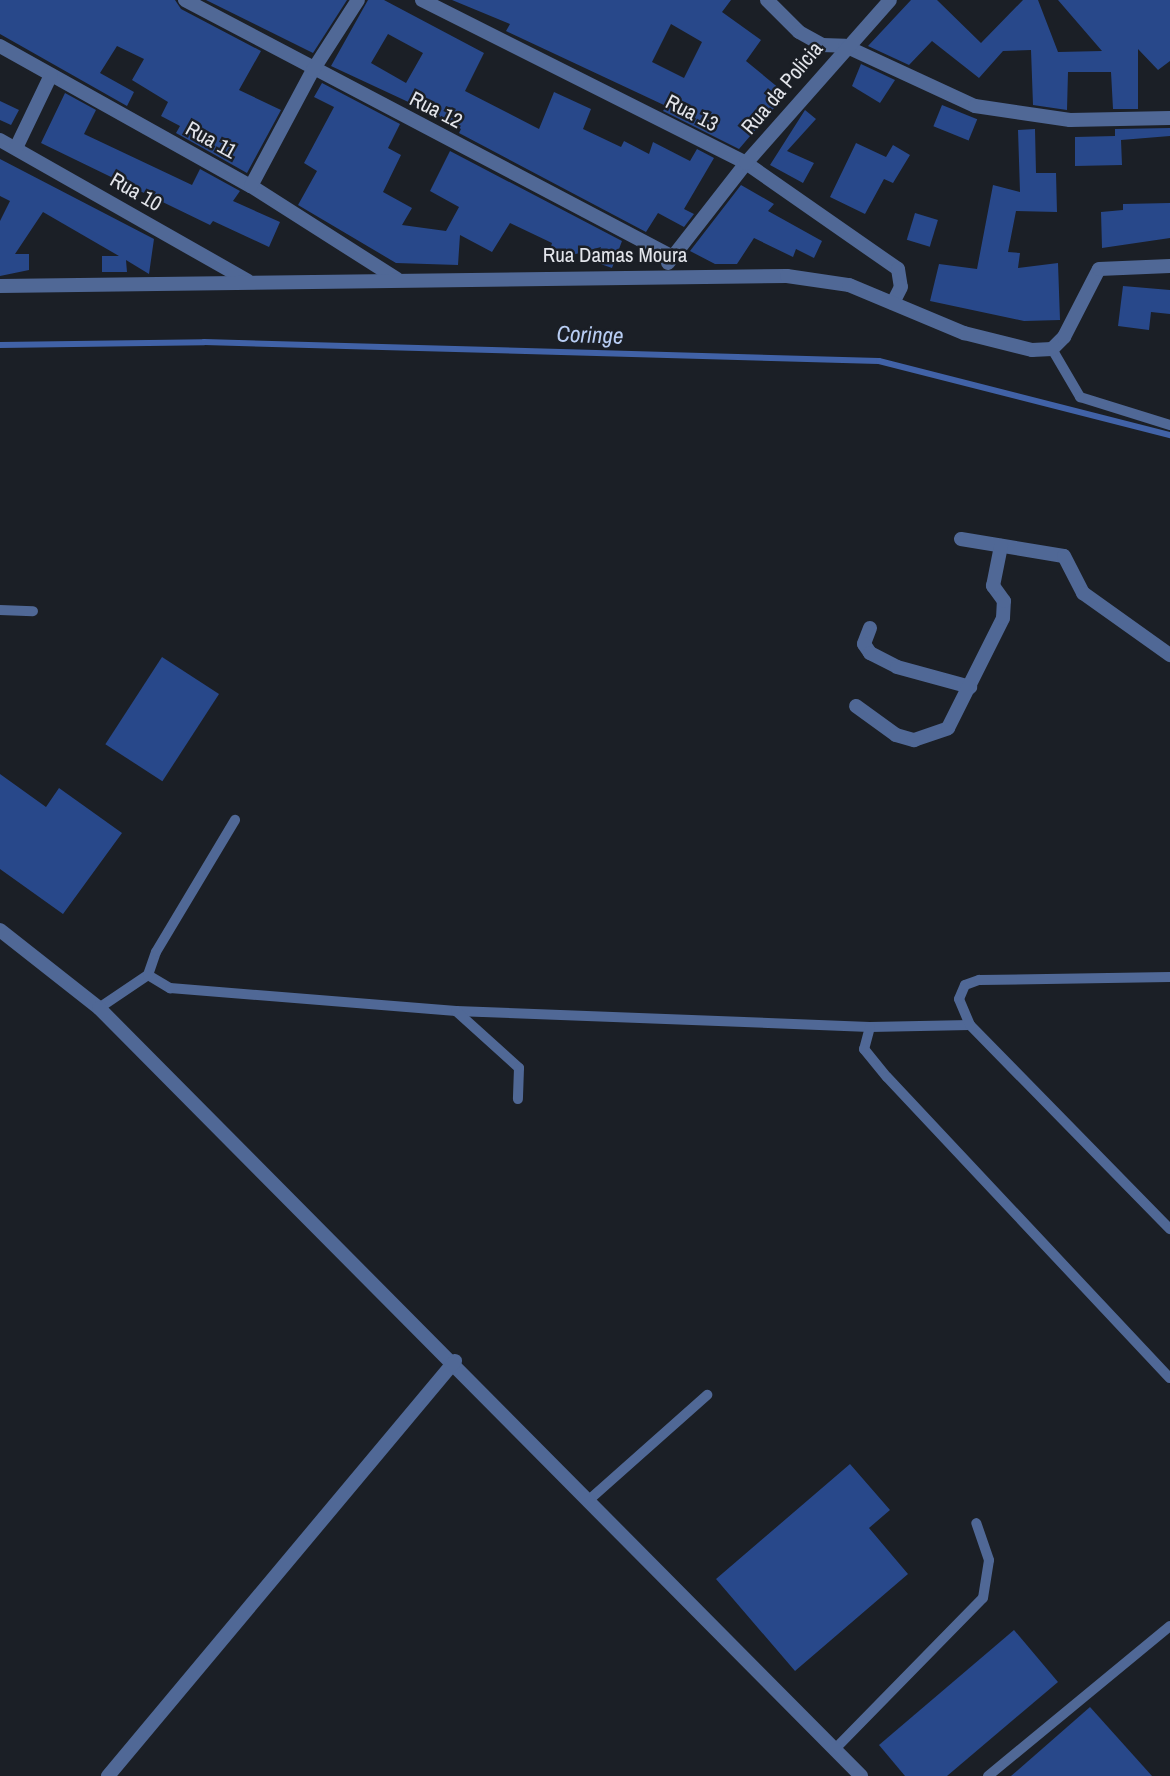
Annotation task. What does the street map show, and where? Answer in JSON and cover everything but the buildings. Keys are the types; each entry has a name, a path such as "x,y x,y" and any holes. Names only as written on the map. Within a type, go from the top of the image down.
{"street":[{"name":"Rua 12","path":"185,0 313,70 669,255"},
{"path":"251,186 313,70 358,0"},
{"name":"Rua 13","path":"422,0 746,163 898,269 901,287 893,303"},
{"path":"767,0 799,32 822,45 845,46 975,106 1070,120 1170,118"},
{"name":"Rua da Policia","path":"669,255 845,46 890,0"},
{"name":"Rua 11","path":"0,46 251,186 397,278"},
{"path":"16,148 51,75"},
{"name":"Rua 10","path":"0,140 251,282"},
{"path":"666,276 669,255"},
{"path":"1052,349 1064,337 1098,269 1170,266"},
{"name":"Rua Damas Moura","path":"0,286 397,278 787,275 849,285 964,333 1032,350 1052,349"},
{"path":"961,540 1064,556 1083,593 1170,655"},
{"path":"856,706 895,735 931,738 948,728 1003,618 1003,601 993,586 1001,546"},
{"path":"870,628 864,645 870,653 897,667 970,687"},
{"path":"0,930 99,1008 455,1362 835,1749 856,1774"},
{"path":"108,1776 455,1362"}],"lane":[{"path":"1052,349 1080,397 1170,425"},
{"path":"0,610 33,611"},
{"path":"99,1008 148,975 156,952 234,820"},
{"path":"148,975 170,988 456,1011 870,1027 970,1025"},
{"path":"1170,977 979,980 965,985 959,999 970,1025 1170,1229"},
{"path":"456,1011 519,1068 518,1100"},
{"path":"870,1027 864,1049 887,1077 1170,1378"},
{"path":"590,1499 707,1395"},
{"path":"835,1749 983,1598 989,1560 976,1523"},
{"path":"988,1776 1170,1626"}],"waterway":[{"name":"Coringe","path":"0,345 204,342 879,361 1170,435"}]}
